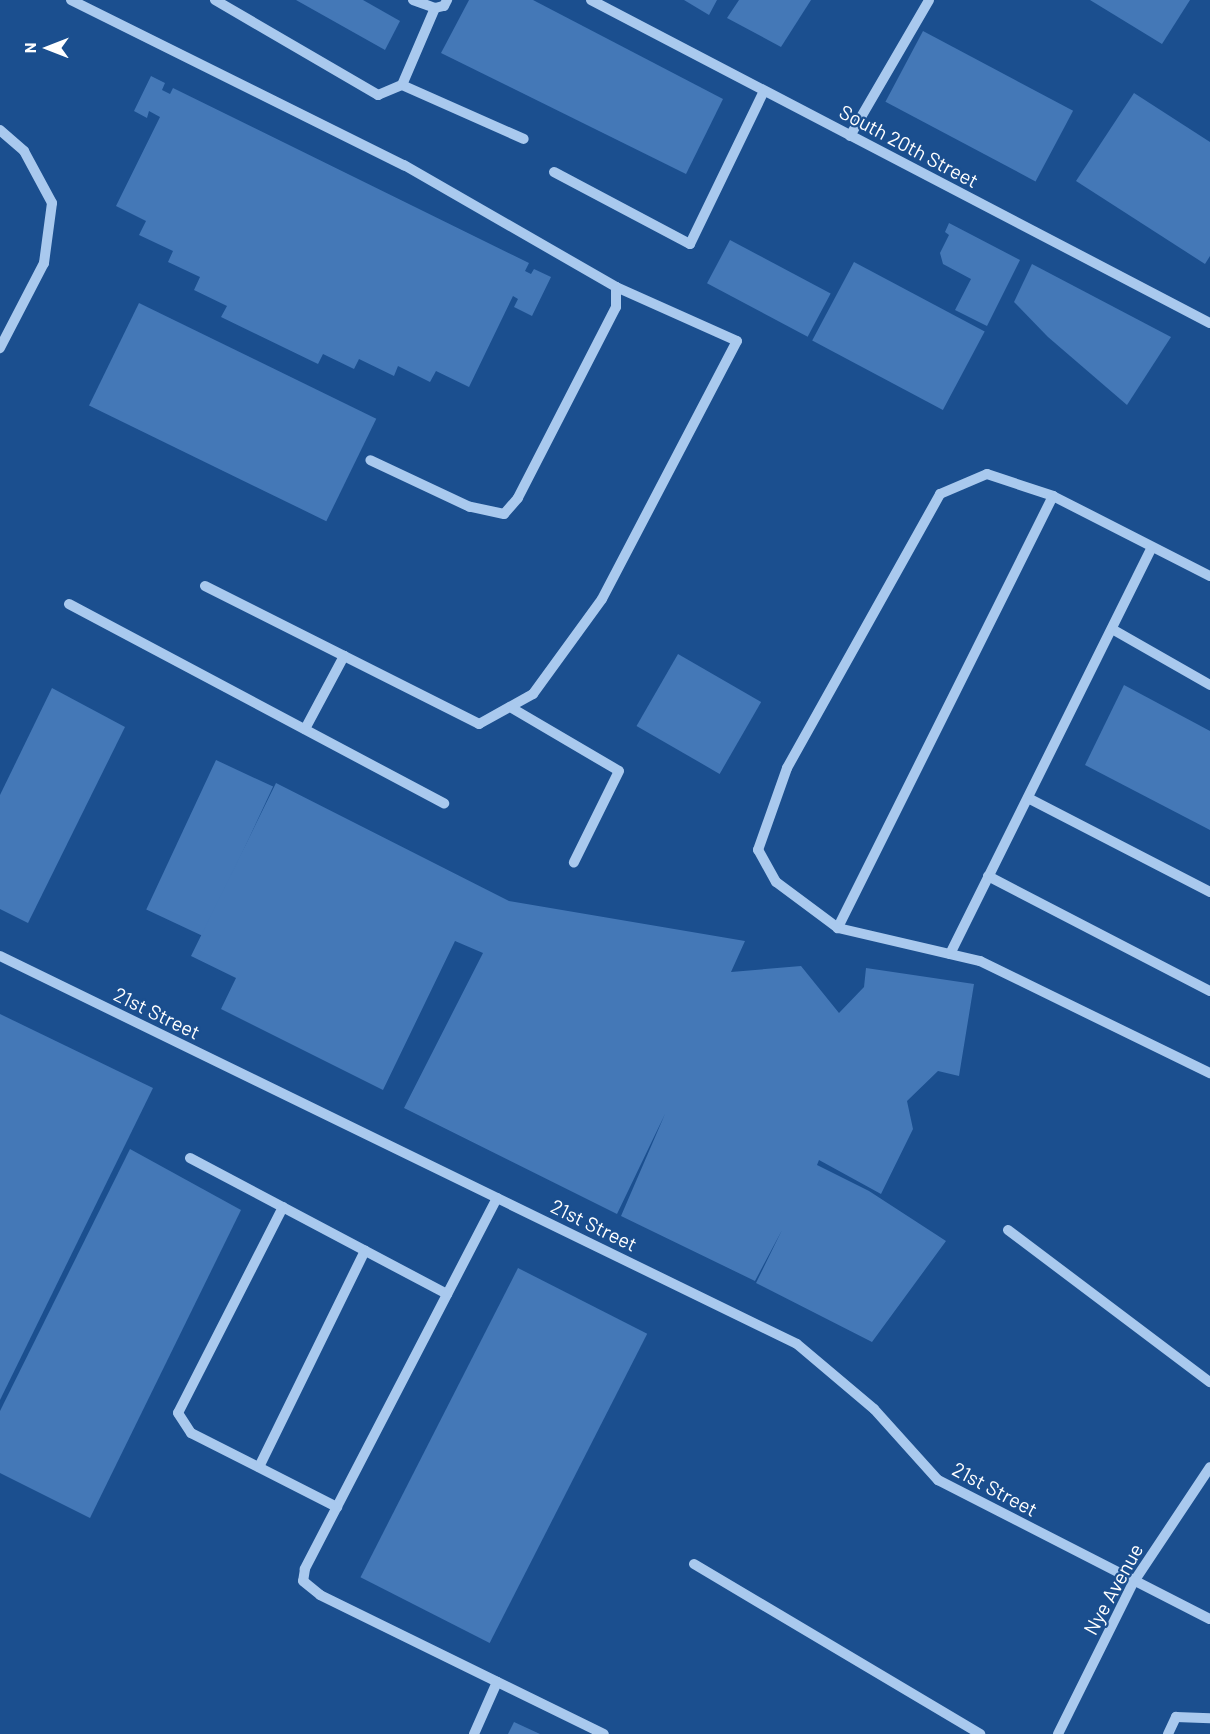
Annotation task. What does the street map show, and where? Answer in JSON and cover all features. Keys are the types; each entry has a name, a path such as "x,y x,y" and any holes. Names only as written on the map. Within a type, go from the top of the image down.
{"street":[{"path":"71,0 404,165 616,287 737,341 602,599 533,694 479,724 205,586"},
{"path":"215,0 378,95 402,85 435,8"},
{"path":"413,0 435,8 444,6 447,0"},
{"name":"South 20th Street","path":"591,0 1210,323"},
{"path":"850,136 929,0"},
{"path":"402,85 524,139"},
{"path":"554,172 690,244 764,91"},
{"path":"0,130 24,152 52,203 44,263 0,348"},
{"path":"370,460 470,507 504,514 518,498 616,307 616,287"},
{"path":"1210,576 1053,496 987,474 940,494 787,768 758,850 776,882 838,928 980,961 1210,1073"},
{"path":"838,928 1053,496"},
{"path":"950,954 1152,547"},
{"path":"69,604 444,803"},
{"path":"1112,629 1210,685"},
{"path":"305,729 344,656"},
{"path":"510,707 619,771 574,862"},
{"path":"1028,798 1210,892"},
{"path":"988,876 1210,991"},
{"name":"21st Street","path":"0,956 797,1344 874,1409 938,1480 1133,1583 1210,1619"},
{"path":"190,1158 447,1294"},
{"path":"497,1198 305,1569 303,1581 308,1589 604,1734"},
{"path":"283,1207 178,1413 191,1433 337,1507"},
{"path":"1008,1230 1210,1382"},
{"path":"259,1467 365,1251"},
{"name":"Nye Avenue","path":"1058,1734 1133,1583 1210,1467"},
{"path":"694,1564 980,1734"},
{"path":"474,1734 497,1682"},
{"path":"1168,1734 1176,1717 1210,1718"}],"building":[{"path":"296,0 363,0 400,21 385,50"},
{"path":"469,0 533,0 723,99 686,174 441,53"},
{"path":"684,0 717,0 709,15"},
{"path":"739,0 811,0 781,47 727,18"},
{"path":"1090,0 1190,0 1162,44"},
{"path":"923,31 1073,111 1036,181 885,102"},
{"path":"151,76 165,83 162,90 170,94 173,88 529,263 525,271 531,274 534,269 551,277 532,316 514,307 518,299 513,296 469,387 436,371 430,382 398,366 394,376 359,359 354,369 323,354 318,364 221,317 227,306 194,290 200,277 168,262 173,251 139,235 146,221 116,206 160,117 149,111 147,118 134,111"},
{"path":"1134,93 1210,142 1210,256 1205,264 1076,181"},
{"path":"949,223 1020,260 987,326 955,310 971,279 943,264 940,253 949,235 945,232"},
{"path":"730,240 831,294 808,337 707,283"},
{"path":"854,262 985,331 943,410 812,341"},
{"path":"1032,264 1171,337 1127,405 1048,337 1014,302"},
{"path":"139,303 376,419 326,521 89,405"},
{"path":"678,654 761,702 720,774 636,726"},
{"path":"1124,685 1210,731 1210,830 1085,765"},
{"path":"52,688 125,727 28,923 0,909 0,795"},
{"path":"216,760 273,787 203,936 146,910"},
{"path":"276,783 509,901 745,941 731,972 801,966 839,1013 864,987 866,968 974,984 959,1076 938,1071 907,1101 913,1129 881,1194 819,1160 817,1165 869,1191 946,1241 872,1342 756,1283 782,1230 755,1281 621,1216 665,1114 617,1214 404,1108 483,953 455,941 383,1090 221,1009 236,978 191,956"},
{"path":"0,1014 153,1088 0,1400"},
{"path":"130,1149 241,1210 90,1518 0,1473 0,1411"},
{"path":"518,1268 647,1334 490,1643 360,1577"},
{"path":"514,1722 540,1734 508,1734"}]}
